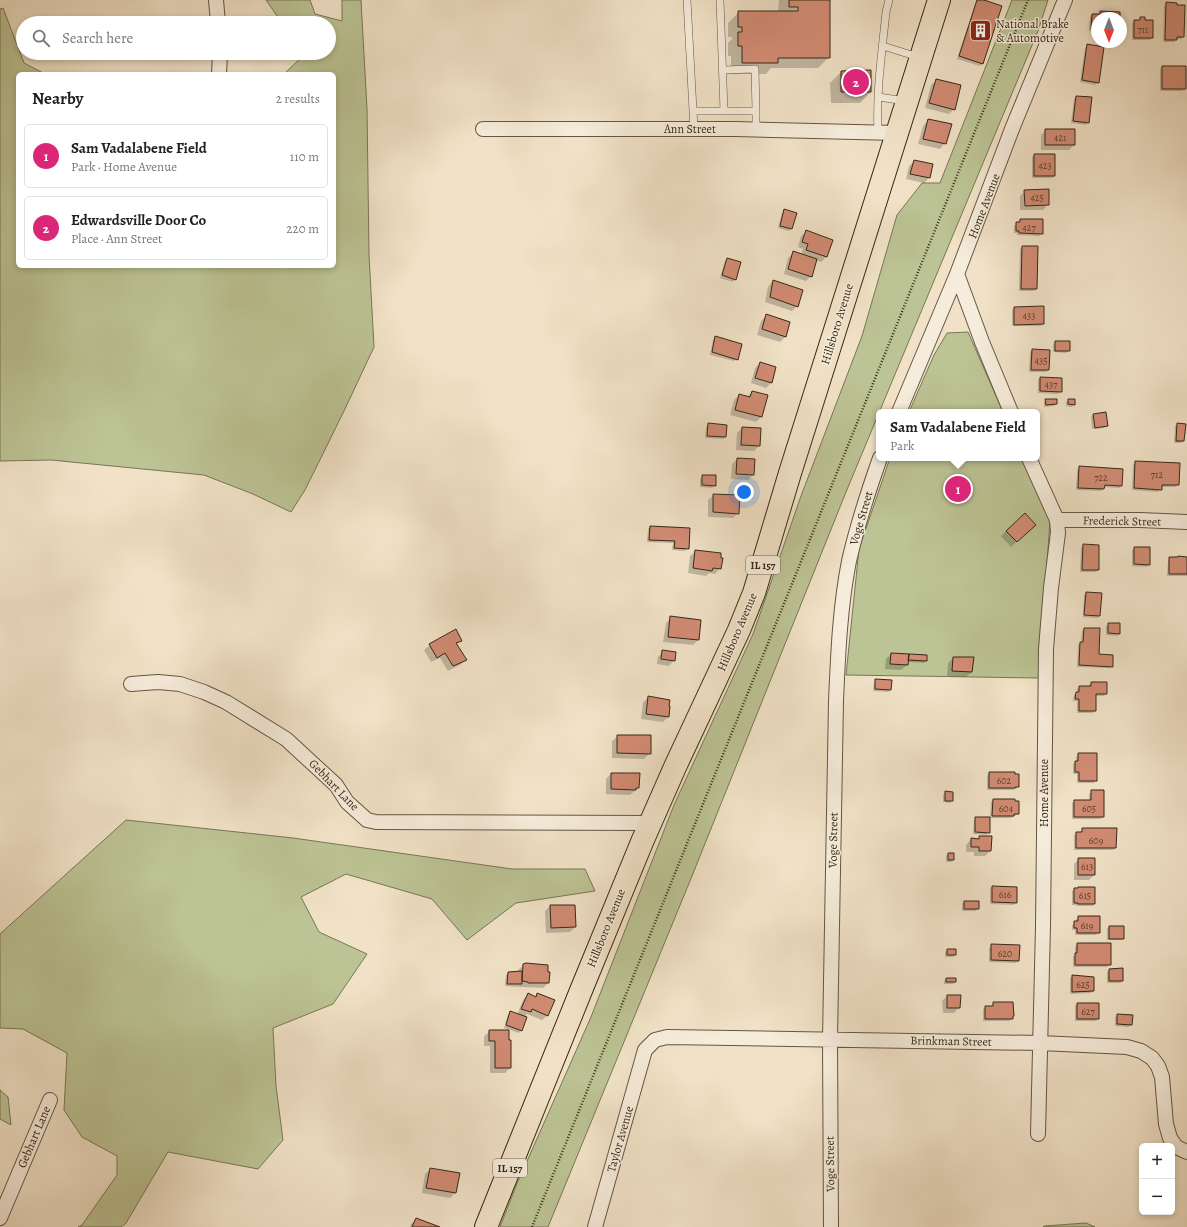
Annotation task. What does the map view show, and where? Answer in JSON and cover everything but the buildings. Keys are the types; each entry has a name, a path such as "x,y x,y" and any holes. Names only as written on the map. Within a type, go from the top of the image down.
{"main road":[{"name":"Hillsboro Avenue","path":"486,1227 650,823 739,630 754,593 790,473 887,133 907,101 939,0"}],"street":[{"path":"216,0 217,16"},
{"name":"Home Avenue","path":"957,274 1012,129 1065,0"},
{"name":"Ann Street","path":"483,129 756,129 887,133"},
{"path":"900,409 957,274"},
{"path":"957,274 1009,409"},
{"name":"Voge Street","path":"831,1227 830,1039 836,701 839,646 843,600 849,562 858,525 879,461"},
{"name":"Home Avenue","path":"1030,461 1057,520 1058,533 1050,588 1046,649 1038,1134"},
{"name":"Frederick Street","path":"1057,520 1140,520 1187,522"},
{"name":"Gebhart Lane","path":"132,684 158,682 180,684 204,692 226,702 286,739 336,785 347,802 367,820 376,822 650,823"},
{"name":"Brinkman Street","path":"645,1050 654,1040 667,1037 1040,1043 1127,1047 1142,1051 1152,1058 1158,1066 1162,1077 1166,1124 1170,1138 1176,1147 1187,1152"},
{"name":"Taylor Avenue","path":"595,1227 645,1050"},
{"name":"Gebhart Lane","path":"0,1218 50,1100"}],"lane":[{"path":"687,0 694,129"},
{"path":"720,0 724,111"},
{"path":"887,133 877,114 886,12 889,0"},
{"path":"883,46 921,57"},
{"path":"723,70 755,69 756,129"},
{"path":"879,97 907,101"},
{"path":"693,111 756,111"}],"path":[{"path":"532,1227 1028,0"}],"green space":[{"path":"266,0 310,0 315,14 323,16 277,16"},
{"path":"342,0 361,0 367,109 369,255 374,347 305,490 291,512 253,494 204,475 51,460 0,461 0,9 3,8 16,42 16,60 23,60 24,63 41,72 16,72 16,268 336,268 336,72 286,72 299,60 336,60 336,19 342,21"},
{"path":"1012,0 1048,0 1038,31 881,409 876,409 876,420 692,876 548,1227 500,1227 516,1186 591,1017 674,805 753,634 801,496 862,336 897,215 922,183 940,183"},
{"path":"968,332 1002,409 910,409 934,355 947,333"},
{"path":"889,461 1024,461 1050,520 1039,678 846,675 859,549"},
{"path":"126,820 293,838 512,869 585,869 595,891 516,903 467,940 432,899 346,874 301,897 319,932 367,954 333,1004 273,1028 276,1086 283,1140 258,1169 168,1152 126,1223 121,1227 78,1227 82,1225 117,1175 117,1156 82,1137 64,1110 67,1053 23,1029 0,1028 0,934"},
{"path":"0,1090 8,1097 11,1125 0,1119"},
{"path":"1086,1223 1095,1227 1043,1227 1044,1226"}],"place":[{"name":"National Brake & Automotive","path":"980,31"},
{"name":"Edwardsville Door Co","path":"856,82"},
{"name":"Sam Vadalabene Field","path":"958,489"}]}
